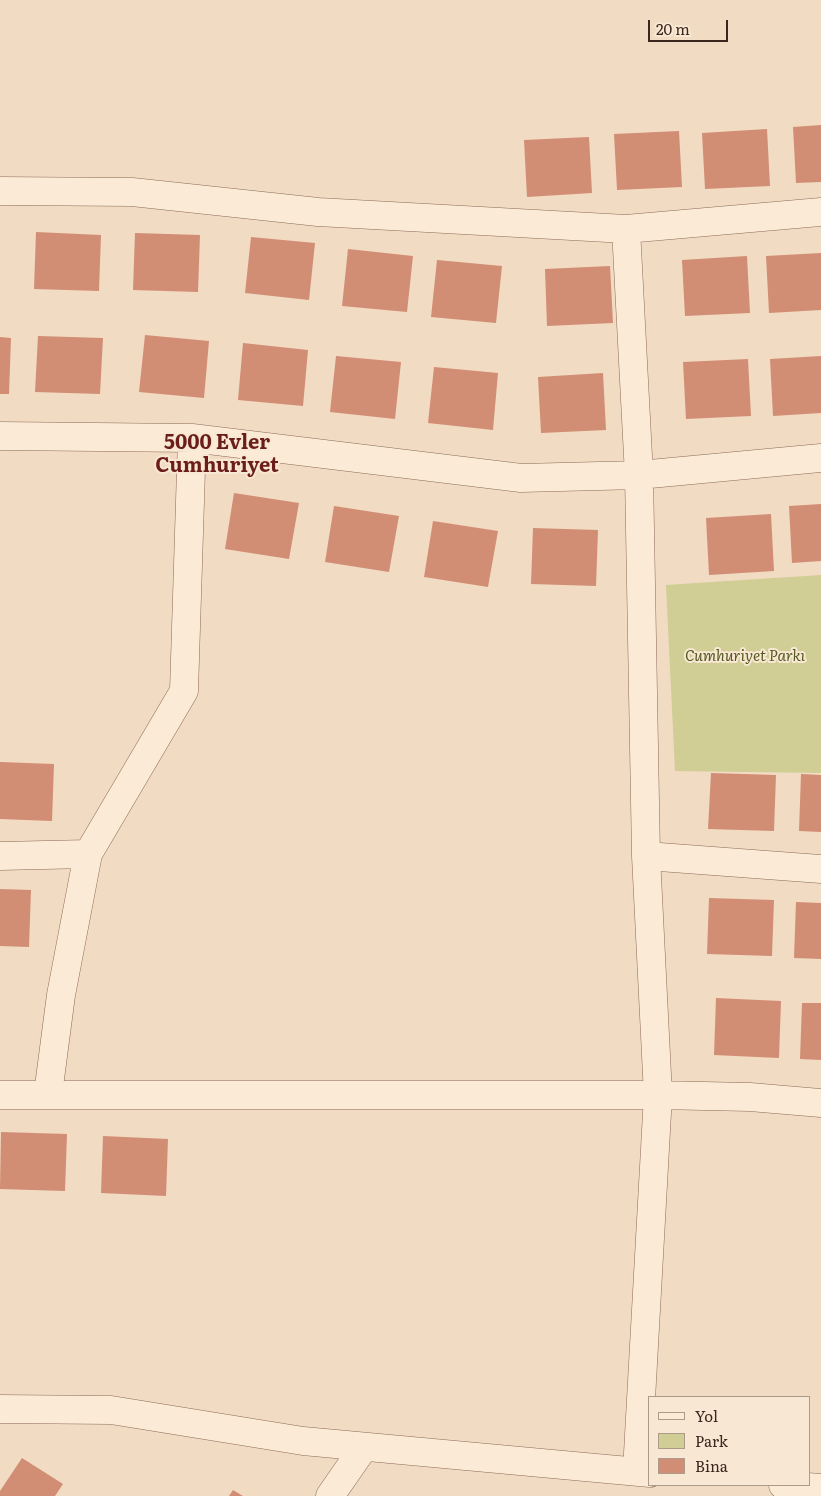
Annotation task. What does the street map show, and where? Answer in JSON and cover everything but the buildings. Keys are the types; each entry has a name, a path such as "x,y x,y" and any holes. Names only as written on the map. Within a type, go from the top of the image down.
{"street":[{"path":"0,191 132,192 318,212 626,230 821,212"},
{"path":"0,1409 111,1410 303,1442 644,1472 658,1095 646,856 639,476 626,230"},
{"path":"0,436 192,438 520,478 639,476 821,458"},
{"path":"48,1094 61,995 88,854 184,691 192,438"},
{"path":"0,856 88,854"},
{"path":"646,856 821,869"},
{"path":"0,1095 658,1095 750,1096 821,1103"},
{"path":"330,1496 364,1447"},
{"path":"796,1486 821,1488"}],"green space":[{"name":"Cumhuriyet Parkı","path":"821,575 821,773 675,771 666,585"}],"district":[{"name":"5000 Evler Cumhuriyet","path":"217,454"}]}
